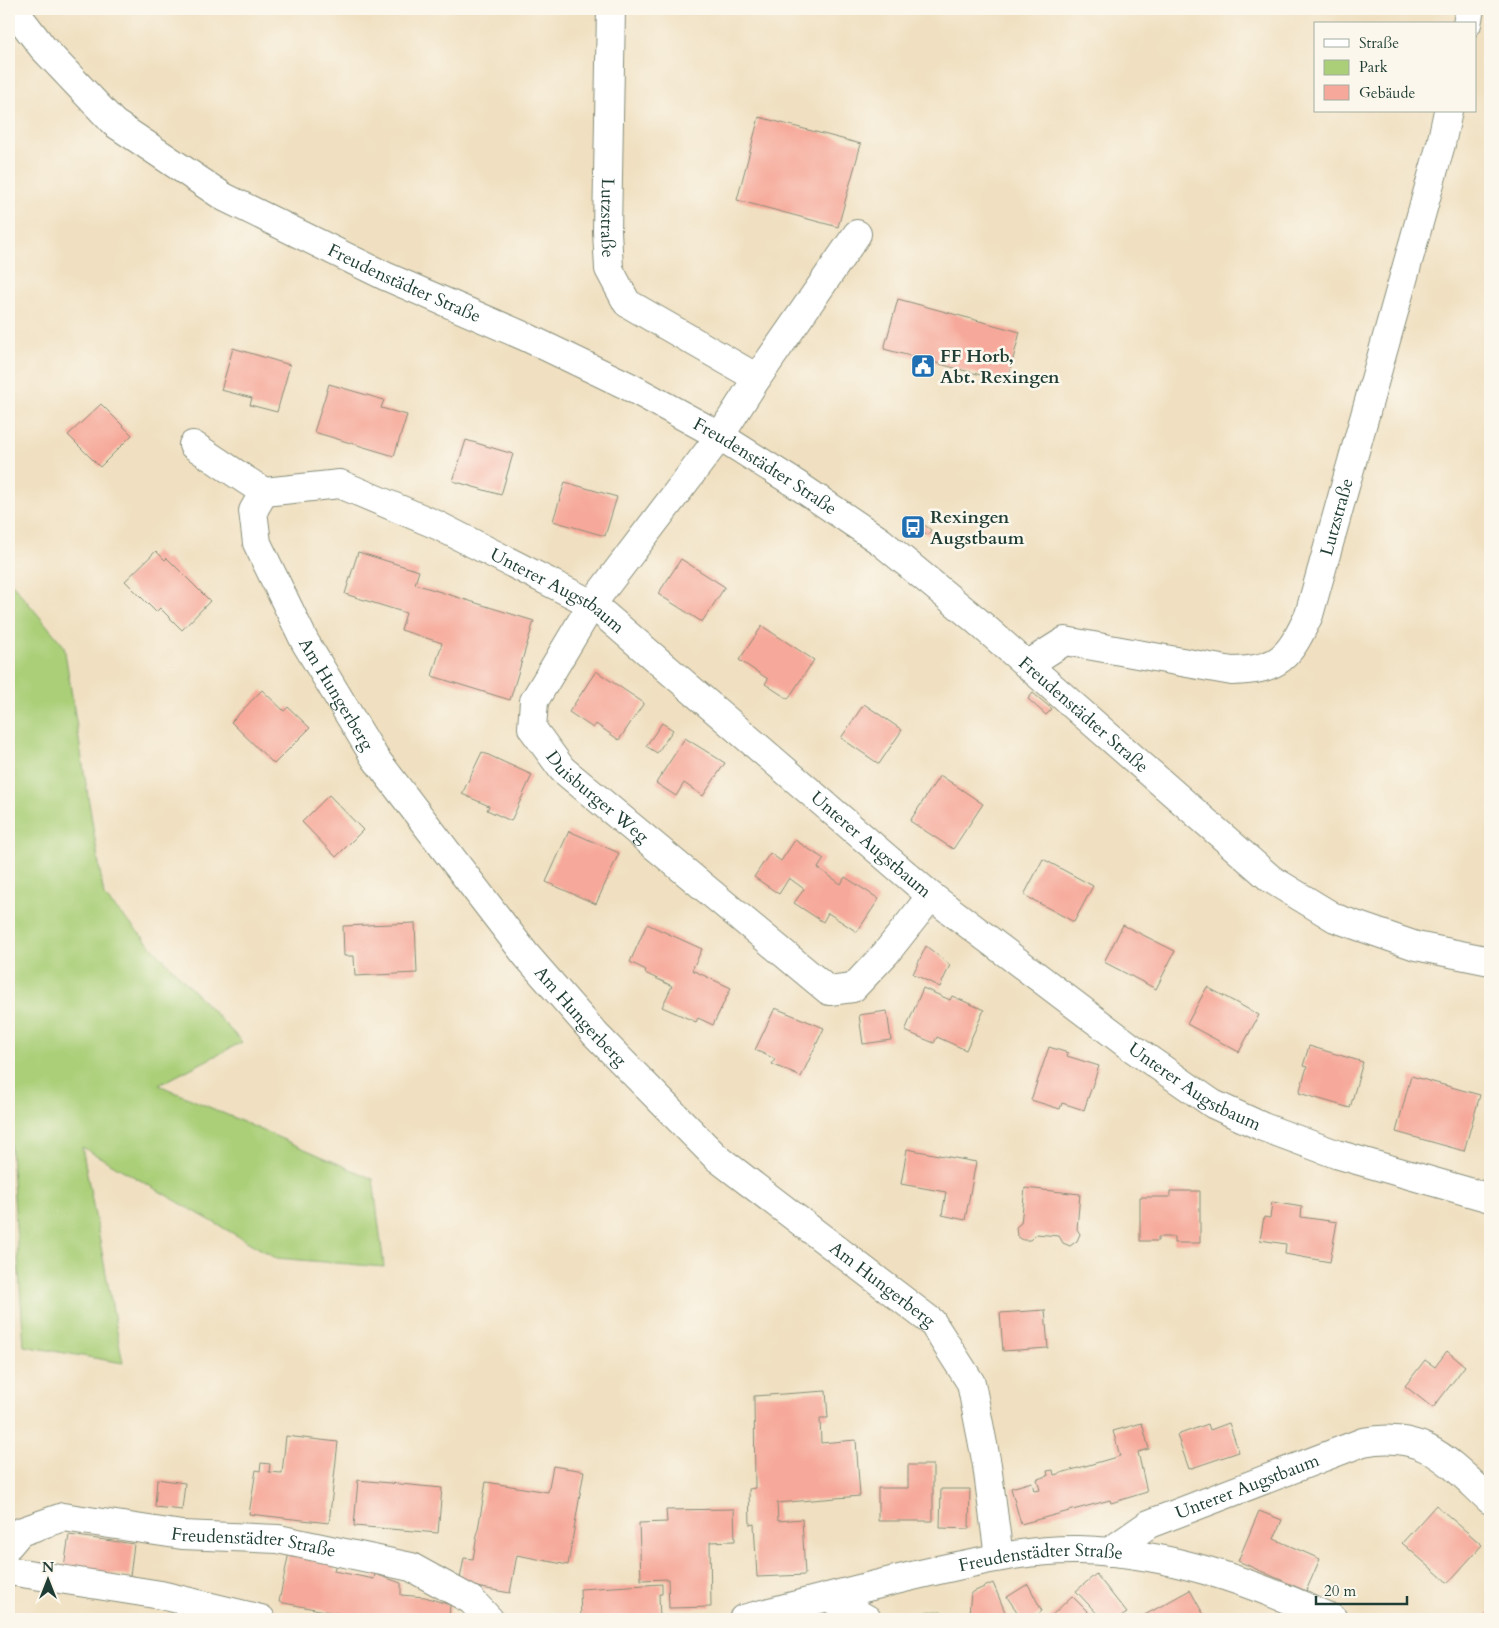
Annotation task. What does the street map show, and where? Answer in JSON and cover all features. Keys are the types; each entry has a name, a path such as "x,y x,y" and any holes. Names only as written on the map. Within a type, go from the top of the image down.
{"street":[{"name":"Freudenstädter Straße","path":"13,9 43,48 114,123 224,197 385,276 526,337 628,386 720,436 796,484 880,541 1027,665 1271,879 1335,918 1416,946 1490,961"},
{"name":"Lutzstraße","path":"611,9 607,231 609,269 627,302 757,378"},
{"path":"1467,22 1470,9"},
{"name":"Lutzstraße","path":"1027,665 1065,641 1232,671 1258,670 1279,661 1296,644 1309,615 1438,154 1448,112"},
{"path":"720,436 757,378 857,234"},
{"name":"Duisburger Weg","path":"720,436 592,604 534,701 532,728 562,769 829,991 853,988 886,953 930,896"},
{"path":"193,445 264,492"},
{"name":"Unterer Augstbaum","path":"264,492 340,484 437,525 592,604 930,896 1128,1045 1213,1104 1263,1128 1336,1154 1490,1198"},
{"name":"Am Hungerberg","path":"264,492 253,511 257,543 305,642 375,758 526,954 596,1035 716,1157 932,1322 971,1383 986,1465 999,1557"},
{"name":"Unterer Augstbaum","path":"1109,1552 1149,1524 1363,1442 1384,1438 1419,1444 1434,1452 1490,1500"},
{"name":"Freudenstädter Straße","path":"9,1545 20,1532 63,1517 182,1535 278,1539 410,1567 471,1600 489,1619"},
{"name":"Freudenstädter Straße","path":"743,1619 999,1557 1041,1551 1109,1552 1179,1562 1245,1582 1332,1619"},
{"path":"9,1571 161,1595 261,1619"},
{"path":"828,1597 868,1619"}],"green space":[{"path":"9,580 64,646 104,896 242,1042 159,1085 373,1179 384,1267 276,1258 82,1147 123,1363 24,1346 9,1122"},
{"path":"935,1609 935,1619 902,1619 911,1614"}],"building":[{"path":"759,117 861,144 838,227 737,200"},
{"path":"898,299 1020,332 1007,382 884,349"},
{"path":"233,348 290,365 277,412 250,405 252,398 221,390"},
{"path":"329,384 384,400 381,408 407,415 394,456 314,432"},
{"path":"101,404 132,435 100,467 68,435"},
{"path":"466,440 513,454 501,495 453,481"},
{"path":"565,482 617,497 605,536 553,521"},
{"path":"914,517 931,530 928,535 910,522"},
{"path":"156,551 165,560 167,558 210,601 182,630 160,608 156,612 125,581"},
{"path":"358,552 419,571 415,584 534,621 510,700 432,676 442,643 401,630 406,613 345,594"},
{"path":"681,559 725,587 702,622 658,594"},
{"path":"762,626 814,660 788,699 765,684 768,679 739,660"},
{"path":"596,671 644,703 619,740 596,724 593,728 569,712"},
{"path":"262,690 284,711 288,707 310,728 274,764 231,722"},
{"path":"1033,693 1052,709 1046,715 1028,699"},
{"path":"864,704 902,730 879,764 841,738"},
{"path":"662,723 673,730 657,753 646,746"},
{"path":"685,738 725,763 703,796 684,783 676,796 656,783"},
{"path":"482,752 532,775 511,821 487,810 489,806 462,794"},
{"path":"940,775 983,804 953,849 910,821"},
{"path":"329,795 363,830 336,857 302,822"},
{"path":"569,831 619,853 596,904 546,882"},
{"path":"795,840 824,859 818,868 841,884 845,877 879,899 857,932 828,913 823,922 794,903 804,889 789,878 779,894 754,877 770,853 781,861"},
{"path":"1043,859 1093,886 1074,922 1024,895"},
{"path":"415,923 417,973 355,976 354,956 344,956 343,926"},
{"path":"647,924 702,949 692,970 731,988 713,1025 698,1018 696,1022 662,1007 672,986 645,973 646,970 630,962"},
{"path":"1123,925 1175,951 1156,989 1104,962"},
{"path":"926,946 950,965 940,987 913,974"},
{"path":"1207,987 1259,1015 1239,1052 1187,1024"},
{"path":"923,988 950,1000 952,996 984,1010 966,1050 937,1037 934,1043 905,1031"},
{"path":"775,1008 824,1028 801,1077 772,1064 775,1059 755,1050"},
{"path":"887,1011 891,1040 863,1044 859,1015"},
{"path":"1309,1046 1363,1062 1350,1108 1299,1093 1307,1067 1303,1066"},
{"path":"1049,1047 1068,1053 1067,1056 1099,1066 1084,1110 1062,1103 1060,1109 1031,1100"},
{"path":"1411,1076 1480,1095 1464,1151 1396,1132"},
{"path":"907,1149 976,1162 965,1220 942,1215 946,1192 901,1184"},
{"path":"1025,1188 1080,1194 1077,1229 1080,1234 1077,1241 1070,1246 1063,1243 1059,1236 1036,1234 1030,1240 1023,1240 1017,1236 1016,1227 1021,1223"},
{"path":"1170,1191 1200,1191 1200,1243 1174,1243 1174,1237 1158,1237 1158,1241 1140,1241 1140,1197 1170,1197"},
{"path":"1272,1202 1302,1207 1301,1217 1337,1222 1330,1262 1285,1254 1286,1244 1260,1240 1264,1217 1270,1218"},
{"path":"1045,1310 1048,1348 1003,1351 1000,1313"},
{"path":"1447,1351 1465,1366 1433,1408 1405,1386 1425,1360 1435,1367"},
{"path":"826,1391 828,1418 820,1418 821,1443 856,1440 860,1496 777,1503 778,1521 802,1519 805,1575 757,1577 754,1524 750,1525 749,1489 755,1488 754,1396"},
{"path":"1142,1423 1149,1449 1138,1452 1147,1492 1111,1503 1110,1500 1021,1524 1011,1488 1032,1482 1034,1491 1040,1490 1037,1479 1048,1476 1047,1471 1053,1470 1054,1475 1120,1456 1113,1431"},
{"path":"1229,1423 1239,1452 1189,1469 1177,1435 1208,1424 1210,1430"},
{"path":"286,1436 338,1442 329,1523 249,1514 256,1470 260,1471 261,1463 270,1464 269,1472 282,1473"},
{"path":"908,1465 933,1465 933,1521 878,1521 878,1488 908,1488"},
{"path":"553,1466 584,1471 568,1565 517,1555 510,1593 459,1584 464,1558 473,1559 486,1482 548,1492"},
{"path":"157,1479 185,1483 182,1510 155,1507"},
{"path":"358,1480 442,1488 438,1533 354,1526"},
{"path":"941,1489 970,1489 969,1529 940,1528"},
{"path":"1436,1505 1482,1545 1448,1583 1402,1543"},
{"path":"734,1509 735,1541 710,1542 711,1607 669,1608 668,1579 641,1580 639,1523 667,1522 666,1510"},
{"path":"1259,1511 1282,1520 1274,1539 1320,1559 1306,1591 1238,1561"},
{"path":"69,1535 134,1544 130,1576 64,1567"},
{"path":"289,1552 336,1562 334,1571 374,1579 375,1574 401,1583 401,1595 425,1597 450,1605 449,1619 366,1619 279,1602"},
{"path":"1096,1574 1127,1613 1118,1619 1102,1619 1076,1591"},
{"path":"993,1583 1008,1619 972,1619 969,1614 971,1593"},
{"path":"662,1584 662,1594 659,1594 660,1619 581,1619 580,1589"},
{"path":"1028,1584 1042,1611 1033,1619 1022,1619 1007,1597"},
{"path":"1190,1590 1206,1619 1137,1619 1152,1611"},
{"path":"1072,1596 1095,1619 1048,1619"},
{"path":"1490,1611 1490,1619 1483,1619"},
{"path":"57,1616 71,1618 71,1619 57,1619"}],"place":[{"name":"FF Horb, Abt. Rexingen","path":"923,366"},
{"name":"Rexingen Augstbaum","path":"913,527"}]}
